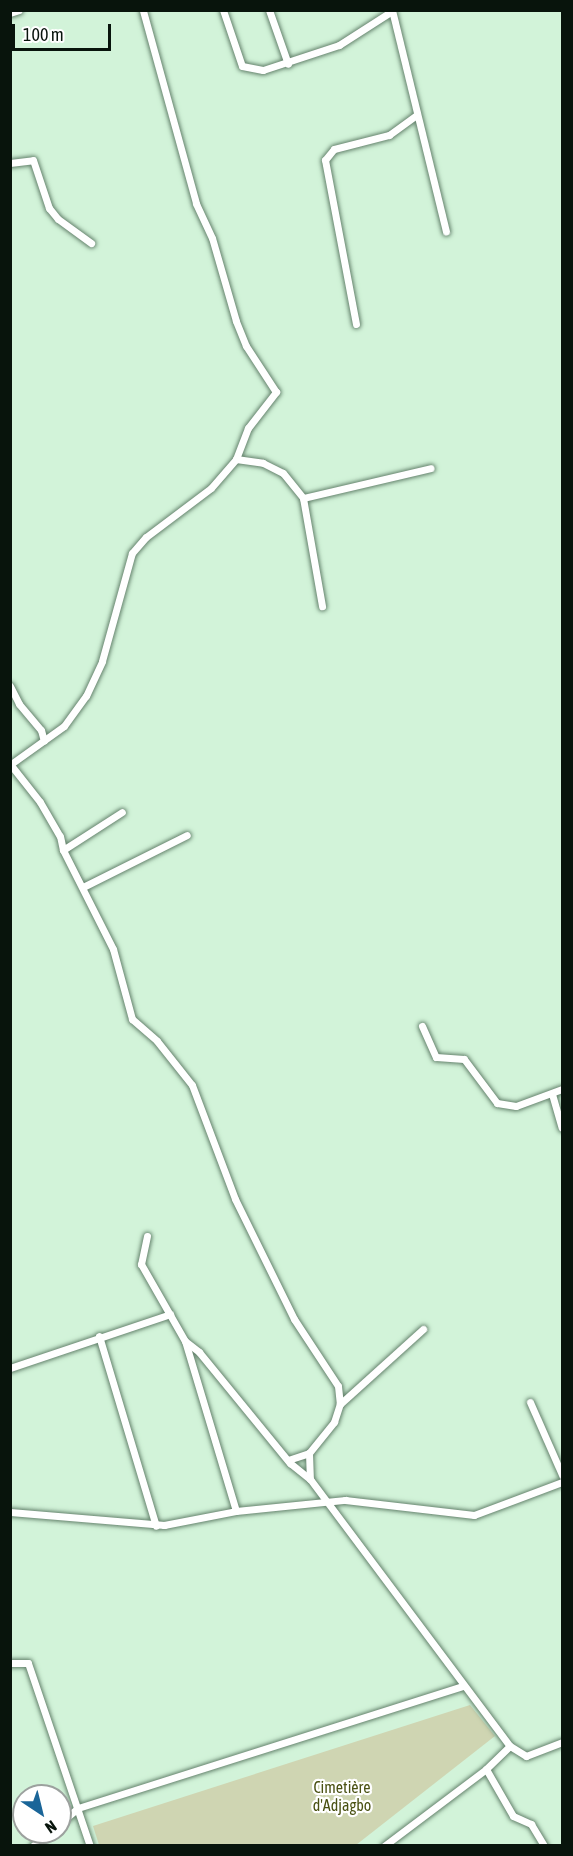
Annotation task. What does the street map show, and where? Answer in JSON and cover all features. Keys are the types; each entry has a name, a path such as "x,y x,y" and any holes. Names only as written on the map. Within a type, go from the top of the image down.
{"street":[{"path":"10,13 19,10"},
{"path":"143,10 196,202 212,238 236,321 246,346 276,392 248,428 236,459 202,498 146,537 132,553 102,661 86,696 64,726 11,764 40,802 60,836 63,850 113,949 132,1019 157,1041 192,1085 235,1199 294,1319 338,1386 340,1404 334,1422 309,1453 288,1460"},
{"path":"223,10 242,66 263,70 288,64 339,45 392,11 446,231"},
{"path":"269,10 288,64"},
{"path":"356,324 325,160 334,149 389,135 417,115"},
{"path":"10,162 33,160 49,208 91,243"},
{"path":"236,459 263,463 283,473 303,498 322,606"},
{"path":"303,498 431,468"},
{"path":"10,687 19,704 41,730 44,741"},
{"path":"63,850 122,812"},
{"path":"83,887 187,835"},
{"path":"422,1026 436,1056 464,1059 497,1103 516,1106 562,1089"},
{"path":"552,1094 562,1128"},
{"path":"147,1236 141,1264 185,1341 236,1511"},
{"path":"10,1368 99,1336 170,1314"},
{"path":"340,1404 423,1329"},
{"path":"99,1336 156,1526"},
{"path":"185,1341 199,1352 288,1460 310,1479 325,1502 424,1628 463,1686 510,1746 525,1756 562,1743"},
{"path":"530,1402 562,1475"},
{"path":"309,1453 310,1479"},
{"path":"10,1512 156,1526 214,1518 236,1511 345,1500 474,1515 562,1482"},
{"path":"10,1663 28,1663 90,1845"},
{"path":"72,1813 78,1808 463,1686"},
{"path":"384,1845 486,1769 510,1746"},
{"path":"486,1769 513,1815 531,1824 544,1845"}],"green space":[{"name":"Cimetière d'Adjagbo","path":"470,1705 495,1736 356,1845 99,1845 93,1826"}]}
